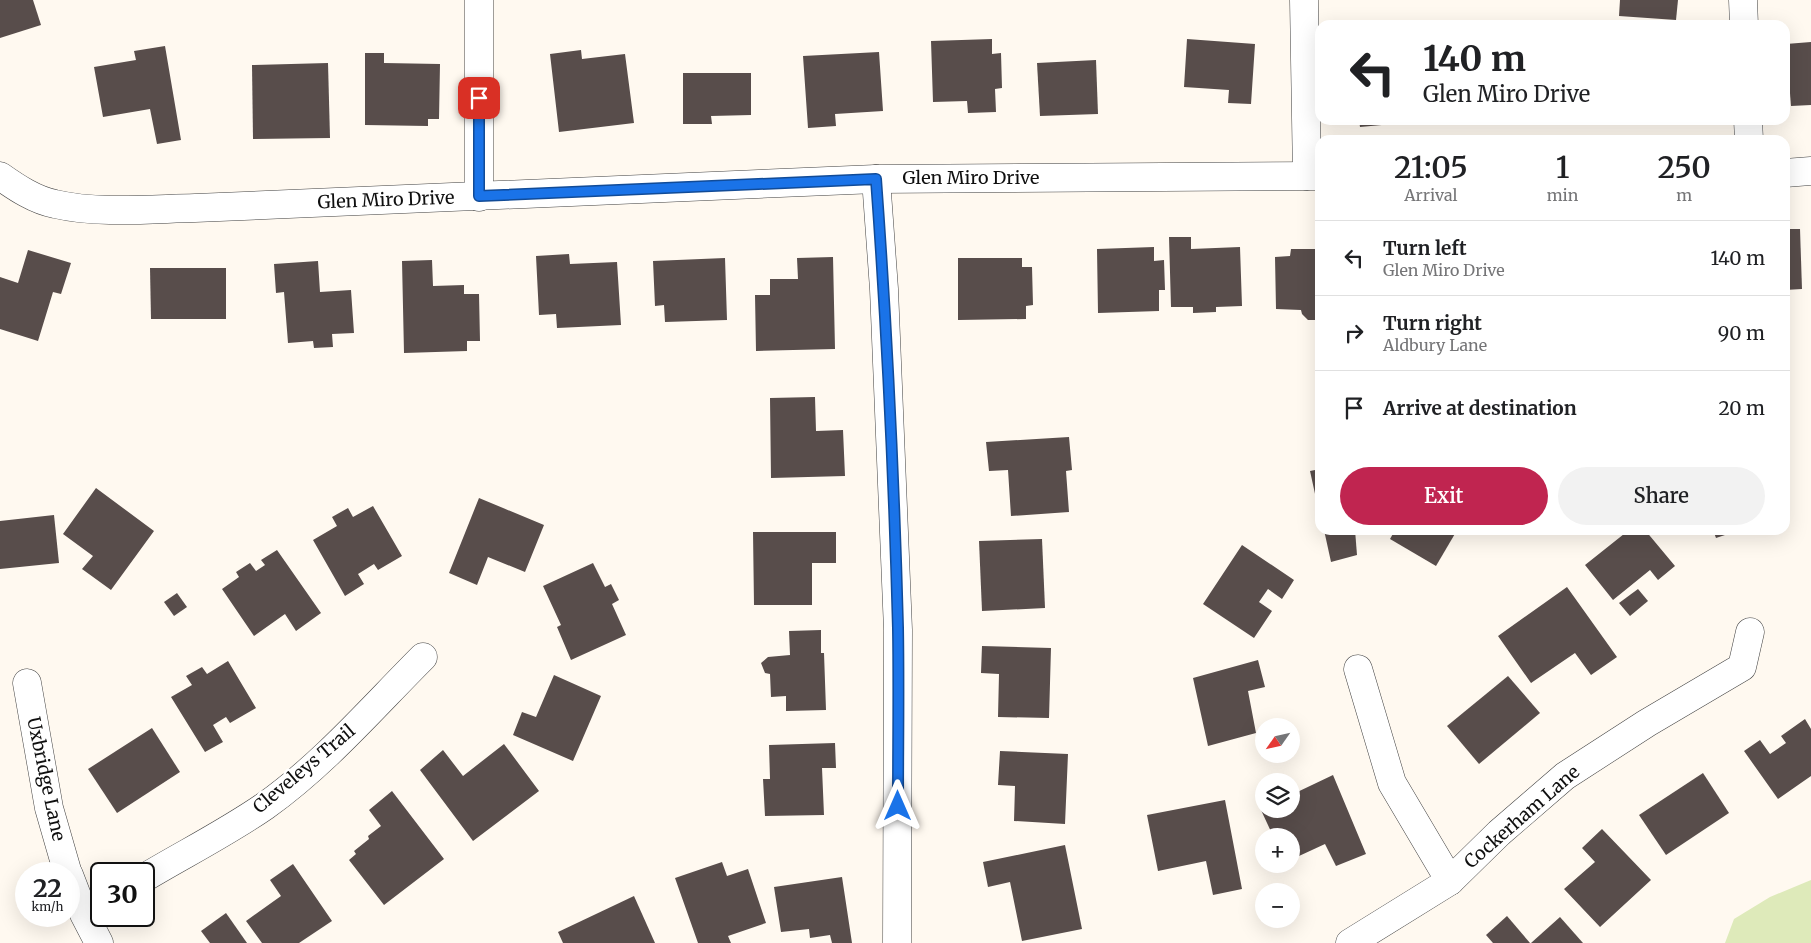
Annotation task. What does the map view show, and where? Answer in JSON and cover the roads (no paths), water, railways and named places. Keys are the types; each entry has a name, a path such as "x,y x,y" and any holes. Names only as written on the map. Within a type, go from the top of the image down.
{"street":[{"path":"479,0 479,196"},
{"path":"1304,0 1314,176"},
{"path":"1743,0 1744,20"},
{"path":"1790,173 1811,171"},
{"name":"Glen Miro Drive","path":"0,176 22,191 53,204 84,209 194,208 876,179 1314,176"},
{"path":"876,179 885,309 898,620 898,943"},
{"name":"Cockerham Lane","path":"1350,943 1450,881 1499,833 1565,776 1647,723 1742,667 1750,632"},
{"name":"Cleveleys Trail","path":"155,872 265,806 320,761 352,731 423,657"},
{"path":"1358,669 1392,783 1450,881"},
{"name":"Uxbridge Lane","path":"27,684 49,808 65,862"},
{"name":"Uxbridge Lane","path":"80,891 90,905"},
{"name":"Uxbridge Lane","path":"97,927 100,943"}]}
